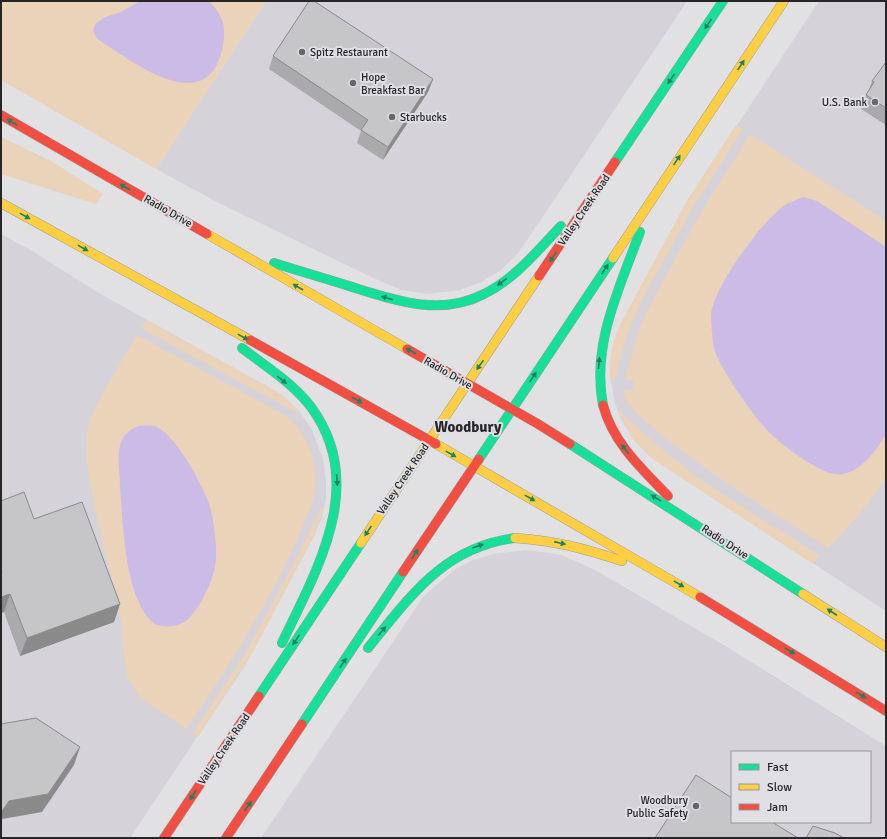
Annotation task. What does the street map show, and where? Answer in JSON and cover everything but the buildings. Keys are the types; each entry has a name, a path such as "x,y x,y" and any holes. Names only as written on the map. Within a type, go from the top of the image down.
{"main road":[{"name":"Valley Creek Road","path":"164,838 723,1"},
{"path":"226,838 784,1"},
{"name":"Radio Drive","path":"1,115 512,409 689,519 886,647"},
{"path":"235,250 401,302 425,305 453,305 483,295 514,274 600,186"},
{"path":"651,200 604,334 599,361 598,383 605,410 620,442 689,519"},
{"path":"1,203 474,466 657,571 886,711"},
{"path":"197,311 290,387 311,408 326,432 333,452 336,468 338,492 330,532 316,568 252,707"},
{"path":"364,653 413,593 434,571 463,552 484,544 518,538 546,540 657,571"},
{"path":"294,736 349,671"}],"shaded area":[{"path":"1,1 266,1 156,169 1,80"},
{"path":"140,1 209,1 218,12 224,29 222,50 213,70 200,81 184,83 166,79 128,59 97,39 93,30 96,23 105,17 121,12"},
{"path":"266,1 687,1 519,252 500,271 481,282 460,290 429,294 401,290 369,276 215,201 156,169"},
{"path":"819,1 886,1 886,611 648,455 633,439 621,419 615,403 610,377 618,330 687,201"},
{"path":"736,125 743,129 689,214 642,300 627,334 615,379 611,380 610,365 612,349 622,321 687,201"},
{"path":"750,134 886,221 886,478 858,516 828,548 714,474 681,450 652,427 632,407 623,392 634,390 633,380 625,380 639,329 649,307 696,221"},
{"path":"1,137 51,161 103,194 96,204 1,174"},
{"path":"803,197 817,201 886,247 886,434 865,462 858,468 842,474 827,472 810,464 784,445 764,427 720,363 713,341 711,315 720,289 729,273 751,240 774,214 791,202"},
{"path":"1,234 34,252 97,292 282,395 300,412 312,430 323,459 326,482 326,498 322,517 314,536 245,666 130,838 1,838"},
{"path":"147,320 276,391 287,399 300,412 297,413 141,328"},
{"path":"137,335 288,417 303,435 315,467 316,478 313,501 287,561 240,647 186,729 144,700 137,693 127,676 121,619 95,509 86,459 87,431 91,417 106,387"},
{"path":"618,411 698,478 820,556 813,564 654,460 633,439"},
{"path":"139,426 154,426 162,430 179,448 202,486 210,506 212,517 216,552 213,576 195,611 184,622 175,626 157,625 152,622 143,610 130,577 122,519 119,450 124,436 130,430"},
{"path":"321,508 324,508 314,536 254,650 198,737 193,733 245,654 293,565"},
{"path":"528,550 562,555 597,571 727,647 886,746 886,838 261,838 423,597 454,570 471,561 493,554"}],"traffic: fast":[{"path":"615,162 723,1"},
{"path":"274,263 400,301 417,304 451,304 467,301 495,288 526,263 561,226"},
{"path":"603,405 600,383 604,338 616,295 640,232"},
{"path":"479,459 613,258"},
{"path":"242,348 269,368 304,398 328,436 335,466 336,496 331,526 322,556 282,643"},
{"path":"570,444 803,594"},
{"path":"368,648 414,593 430,577 448,563 468,552 490,543 515,538"},
{"path":"259,696 361,543"},
{"path":"302,724 403,572"}],"traffic: slow":[{"path":"613,258 784,1"},
{"path":"1,203 250,340"},
{"path":"207,234 407,349"},
{"path":"361,543 539,276"},
{"path":"436,444 700,597"},
{"path":"515,538 544,541 569,546 595,552 622,561"},
{"path":"803,594 886,647"}],"traffic: jam":[{"path":"1,115 207,234"},
{"path":"539,276 615,162"},
{"path":"250,340 436,444"},
{"path":"407,349 570,444"},
{"path":"603,405 608,419 621,443 630,455 668,496"},
{"path":"403,572 479,459"},
{"path":"700,597 886,711"},
{"path":"164,838 259,696"},
{"path":"226,838 302,724"}],"place":[{"name":"Spitz Restaurant","path":"302,52"},
{"name":"Hope Breakfast Bar","path":"353,83"},
{"name":"U.S. Bank","path":"875,102"},
{"name":"Starbucks","path":"392,117"},
{"name":"Woodbury Public Safety","path":"696,806"}],"district":[{"name":"Woodbury","path":"468,427"}]}
